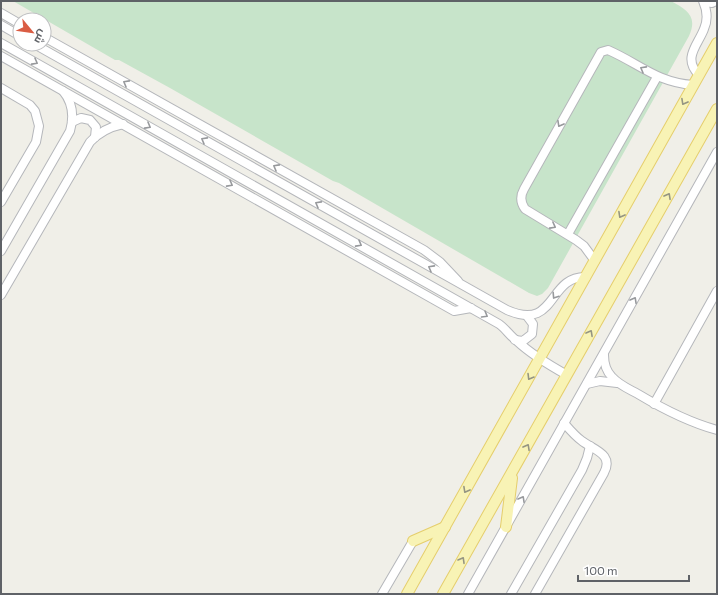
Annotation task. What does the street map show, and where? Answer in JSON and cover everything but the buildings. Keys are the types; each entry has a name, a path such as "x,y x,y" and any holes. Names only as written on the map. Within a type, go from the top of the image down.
{"main road":[{"path":"407,594 717,43"},
{"path":"443,594 717,109"},
{"path":"506,527 512,473"},
{"path":"413,541 445,526"}],"street":[{"path":"699,75 693,66 692,56 706,21 707,15 704,1 712,3 716,1"},
{"path":"1,13 12,19"},
{"path":"1,25 12,31"},
{"path":"52,41 424,250 440,262 461,285"},
{"path":"1,43 499,324 515,340 540,360 567,375"},
{"path":"595,261 584,246 568,234 528,212 522,206 521,197 527,182 601,52 608,50 657,77 676,83 693,85"},
{"path":"48,52 461,285 516,314 527,316 539,313 546,308 565,284 579,277 586,277"},
{"path":"1,56 454,310 471,308"},
{"path":"568,234 657,77"},
{"path":"1,88 30,105 35,111 40,126 36,142 1,202"},
{"path":"1,250 66,138 72,122 72,107 62,89"},
{"path":"72,122 81,118 90,120 96,127 95,137"},
{"path":"1,295 86,148 95,137 108,128 123,124"},
{"path":"468,594 717,152"},
{"path":"249,195 265,191"},
{"path":"654,404 717,291"},
{"path":"515,340 523,341 532,334 533,324 527,316"},
{"path":"604,355 605,365 609,374 620,384 654,404 694,424 717,430"},
{"path":"587,384 607,381 620,384"},
{"path":"535,594 606,470 604,455 576,436 564,423"},
{"path":"511,594 582,470 590,446"},
{"path":"382,594 413,541"}],"green space":[{"path":"13,1 671,1 682,7 689,14 692,23 689,36 548,288 542,294 537,296 529,293 339,183 170,88 119,60 115,60 52,24 52,12 32,12"}]}
